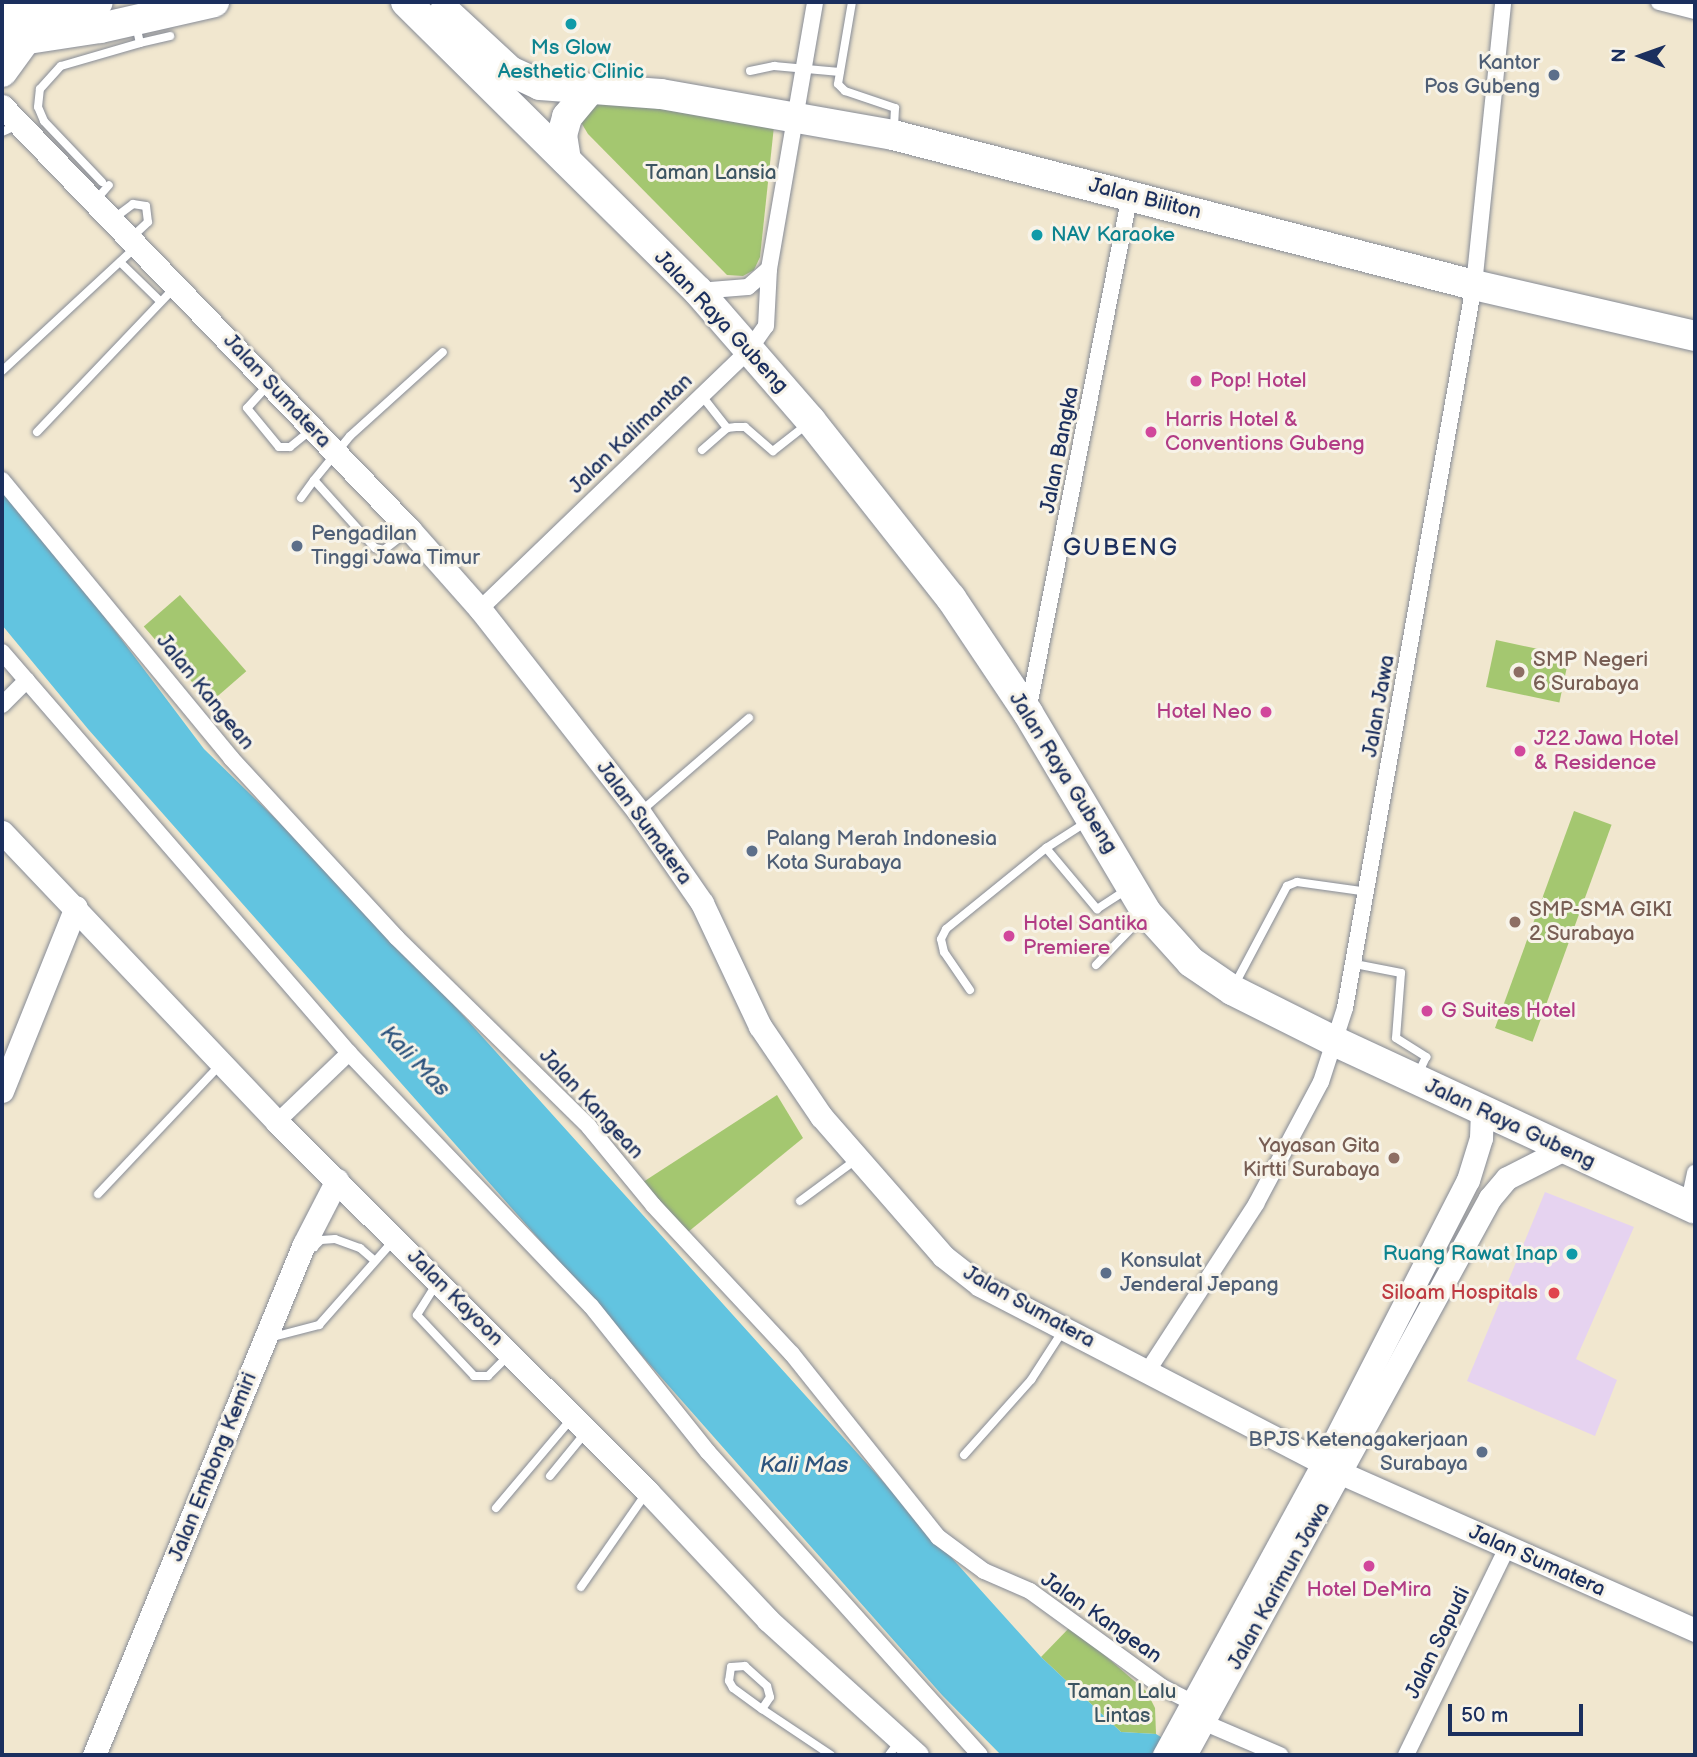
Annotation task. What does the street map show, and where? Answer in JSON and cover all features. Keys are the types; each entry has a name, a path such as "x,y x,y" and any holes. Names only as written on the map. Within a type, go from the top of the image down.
{"highway":[{"path":"2,18 98,2"},
{"path":"2,72 14,41 137,32 214,2"},
{"path":"406,2 566,160"},
{"path":"439,3 521,78 589,91"},
{"path":"566,160 564,127 574,105 589,91"},
{"name":"Jalan Biliton","path":"589,91 661,94 893,135 1474,285 1695,336"},
{"name":"Jalan Raya Gubeng","path":"566,160 698,291 749,349 811,421 951,598 1028,713 1090,819 1132,884 1146,912 1191,962 1232,990 1336,1042 1482,1113 1692,1208"}],"street":[{"name":"Jalan Kalimantan","path":"480,609 702,396 749,349 766,326 769,269 815,2"},
{"name":"Jalan Jawa","path":"1149,1369 1256,1204 1321,1082 1336,1042 1355,964 1474,285 1503,2"},
{"path":"1659,2 1695,11"},
{"name":"Jalan Sumatera","path":"2,106 24,128 102,189 113,219 410,530 480,609 639,812 702,903 761,1026 821,1116 943,1256 980,1285 1149,1369 1332,1468 1695,1630"},
{"name":"Jalan Bangka","path":"1028,713 1130,195"},
{"path":"698,291 748,287 769,269"},
{"name":"Jalan Kangean","path":"2,480 231,758 397,938 589,1127 653,1205 792,1354 938,1537 984,1571 1030,1591 1198,1713 1280,1755"},
{"path":"2,652 349,1053 591,1306 708,1452 980,1755"},
{"path":"2,705 27,680"},
{"name":"Jalan Kayoon","path":"2,832 76,906 277,1122 648,1492 768,1620 902,1750"},
{"path":"2,1091 76,906"},
{"path":"277,1122 349,1053"},
{"name":"Jalan Karimun Jawa","path":"1332,1468 1476,1161 1482,1113"},
{"name":"Jalan Karimun Jawa","path":"1178,1749 1332,1468 1490,1198 1507,1178 1562,1150"},
{"path":"1692,1208 1695,1173"},
{"name":"Jalan Embong Kemiri","path":"94,1755 272,1338 307,1245 337,1180"},
{"path":"1428,1259 1449,1269"},
{"name":"Jalan Sapudi","path":"1406,1755 1507,1548"}],"lane":[{"path":"852,2 840,72 842,89 895,108 893,135"},
{"path":"24,128 51,73 137,32 170,36"},
{"path":"750,71 774,66 840,72"},
{"path":"2,371 120,262 148,222 146,206 133,204 113,219"},
{"path":"120,262 160,301"},
{"path":"37,432 178,285"},
{"path":"301,498 335,453 443,352"},
{"path":"270,383 247,408 279,447 290,447 312,428"},
{"path":"702,396 727,428"},
{"path":"702,450 727,428 745,427 773,451 811,421"},
{"path":"314,480 375,548 384,550 410,530"},
{"path":"639,812 749,718"},
{"path":"971,990 944,952 941,939 946,929 1046,848 1090,819"},
{"path":"1046,848 1097,909 1132,884"},
{"path":"1232,990 1287,886 1297,882 1368,892"},
{"path":"1096,965 1146,912"},
{"path":"1355,964 1401,973 1395,1029 1401,1044 1422,1051 1426,1057 1415,1079"},
{"path":"98,1194 223,1062"},
{"path":"800,1201 859,1157"},
{"path":"272,1338 319,1325 396,1238"},
{"path":"307,1245 335,1239 360,1248 374,1260"},
{"path":"439,1281 417,1315 474,1376 488,1376 511,1354"},
{"path":"964,1455 1031,1380 1065,1329"},
{"path":"550,1476 579,1425"},
{"path":"496,1508 579,1425"},
{"path":"581,1587 648,1492"},
{"path":"762,1709 771,1697 767,1685 745,1666 732,1667 729,1681 762,1709 831,1755"}],"shaded area":[{"name":"Siloam Hospitals","path":"1545,1192 1634,1227 1576,1359 1617,1380 1595,1436 1467,1381"}],"green space":[{"name":"Taman Lansia","path":"588,101 766,118 774,126 760,257 754,270 743,276 727,275 588,134 579,119"},
{"path":"180,595 246,671 210,703 144,626"},
{"path":"1496,640 1569,656 1559,703 1486,687"},
{"path":"1574,811 1612,825 1533,1042 1495,1028"},
{"path":"777,1095 803,1138 688,1232 640,1184"},
{"name":"Taman Lalu Lintas","path":"1071,1626 1147,1692 1155,1708 1156,1734 1121,1732 1041,1657"}],"water":[{"name":"Kali Mas","path":"2,492 33,522 204,749 360,901 1041,1657 1121,1732 1156,1734 1190,1755 1001,1755 942,1695 88,729 2,625"}],"place":[{"name":"Ms Glow Aesthetic Clinic","path":"571,24"},
{"name":"Kantor Pos Gubeng","path":"1554,75"},
{"name":"NAV Karaoke","path":"1037,235"},
{"name":"Pop! Hotel","path":"1196,381"},
{"name":"Harris Hotel & Conventions Gubeng","path":"1151,432"},
{"name":"Pengadilan Tinggi Jawa Timur","path":"297,546"},
{"name":"SMP Negeri 6 Surabaya","path":"1519,672"},
{"name":"Hotel Neo","path":"1266,712"},
{"name":"J22 Jawa Hotel & Residence","path":"1520,751"},
{"name":"Palang Merah Indonesia Kota Surabaya","path":"752,851"},
{"name":"SMP-SMA GIKI 2 Surabaya","path":"1515,922"},
{"name":"Hotel Santika Premiere","path":"1009,936"},
{"name":"G Suites Hotel","path":"1427,1011"},
{"name":"Yayasan Gita Kirtti Surabaya","path":"1394,1158"},
{"name":"Ruang Rawat Inap","path":"1572,1254"},
{"name":"Konsulat Jenderal Jepang","path":"1106,1273"},
{"name":"Siloam Hospitals","path":"1554,1293"},
{"name":"BPJS Ketenagakerjaan Surabaya","path":"1482,1452"},
{"name":"Hotel DeMira","path":"1369,1566"}],"district":[{"name":"GUBENG","path":"1121,548"}]}
